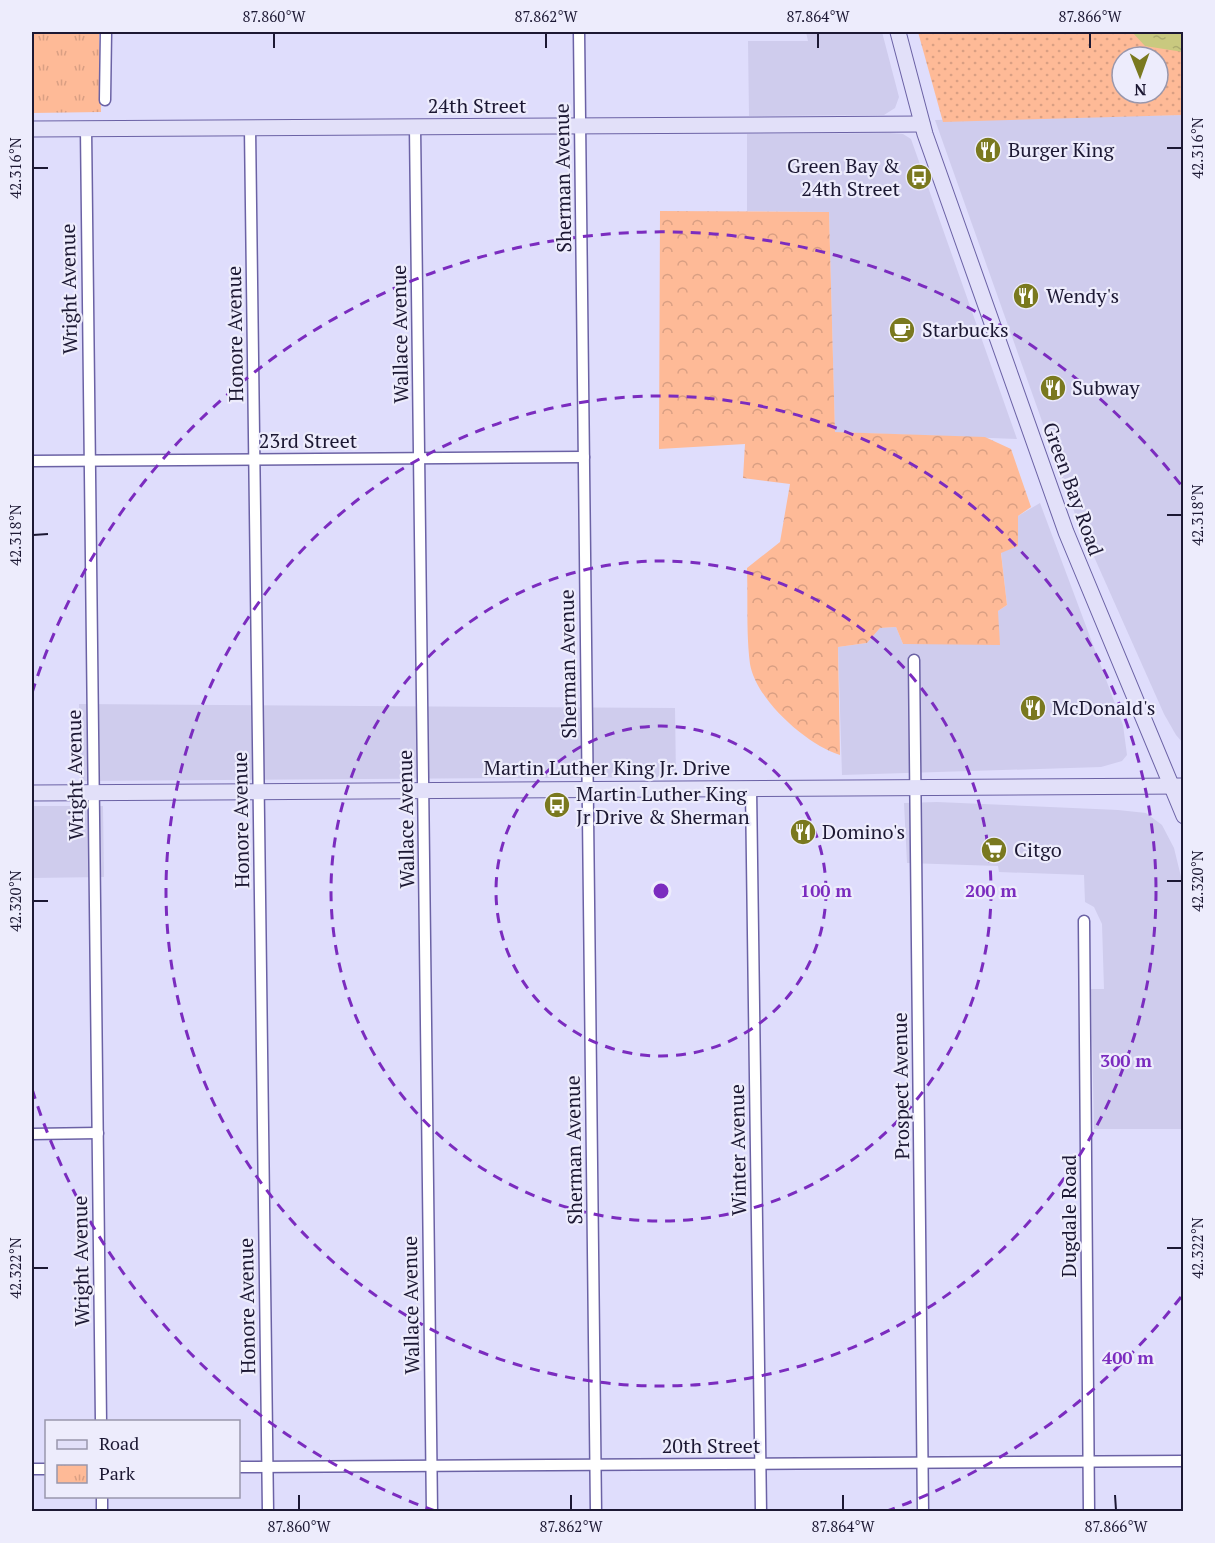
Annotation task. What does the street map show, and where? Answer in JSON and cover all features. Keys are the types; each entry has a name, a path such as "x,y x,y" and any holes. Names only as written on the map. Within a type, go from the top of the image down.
{"street":[{"path":"105,100 106,32"},
{"name":"Sherman Avenue","path":"579,32 596,1512"},
{"name":"Green Bay Road","path":"898,32 922,124 967,259 1072,548 1178,786 1184,816"},
{"name":"24th Street","path":"32,129 922,124"},
{"name":"Wallace Avenue","path":"415,127 432,1512"},
{"name":"Honore Avenue","path":"250,128 268,1512"},
{"name":"Wright Avenue","path":"86,129 101,1420"},
{"name":"23rd Street","path":"32,461 584,457"},
{"name":"Prospect Avenue","path":"914,660 923,1512"},
{"name":"Martin Luther King Jr. Drive","path":"32,793 1178,786"},
{"name":"Winter Avenue","path":"751,788 761,1512"},
{"name":"Dugdale Road","path":"1084,921 1089,1512"},
{"path":"32,1134 98,1133"},
{"name":"20th Street","path":"240,1467 1184,1461"}],"shaded area":[{"path":"806,32 882,32 899,97 895,108 884,115 749,116 748,41 808,41"},
{"path":"1183,115 1183,743 1164,714 1075,514 935,120"},
{"path":"747,134 903,134 911,139 1017,439 835,432 829,212 747,211"},
{"path":"1040,503 1123,725 1127,755 1122,761 1101,767 842,775 838,647 867,643 880,628 896,627 903,644 998,611 1007,605 1001,552 1018,516"},
{"path":"79,704 675,708 676,777 80,781"},
{"path":"937,802 1118,810 1146,813 1162,825 1174,848 1183,885 1183,1129 1094,1129 1091,989 1104,989 1102,924 1094,907 1085,902 1084,875 999,872 998,866 907,863 904,803"},
{"path":"32,806 103,806 104,877 32,878"}],"green space":[{"path":"32,32 99,32 101,112 32,113"},
{"path":"918,32 1183,32 1183,115 943,122"},
{"path":"660,211 829,212 835,432 985,437 1011,449 1031,507 1018,516 1018,546 1001,553 1007,605 998,611 1000,645 903,644 896,627 880,628 867,643 838,647 840,755 813,742 772,706 754,678 750,664 747,568 780,542 790,484 743,478 745,444 659,449"}],"water":[{"path":"1132,32 1183,32 1183,52 1170,50 1170,45 1144,45"}],"place":[{"name":"Burger King","path":"988,150"},
{"name":"Green Bay & 24th Street","path":"919,177"},
{"name":"Wendy's","path":"1026,296"},
{"name":"Starbucks","path":"902,330"},
{"name":"Subway","path":"1053,388"},
{"name":"McDonald's","path":"1033,708"},
{"name":"Martin Luther King Jr Drive & Sherman","path":"557,805"},
{"name":"Domino's","path":"803,832"},
{"name":"Citgo","path":"994,850"}]}
